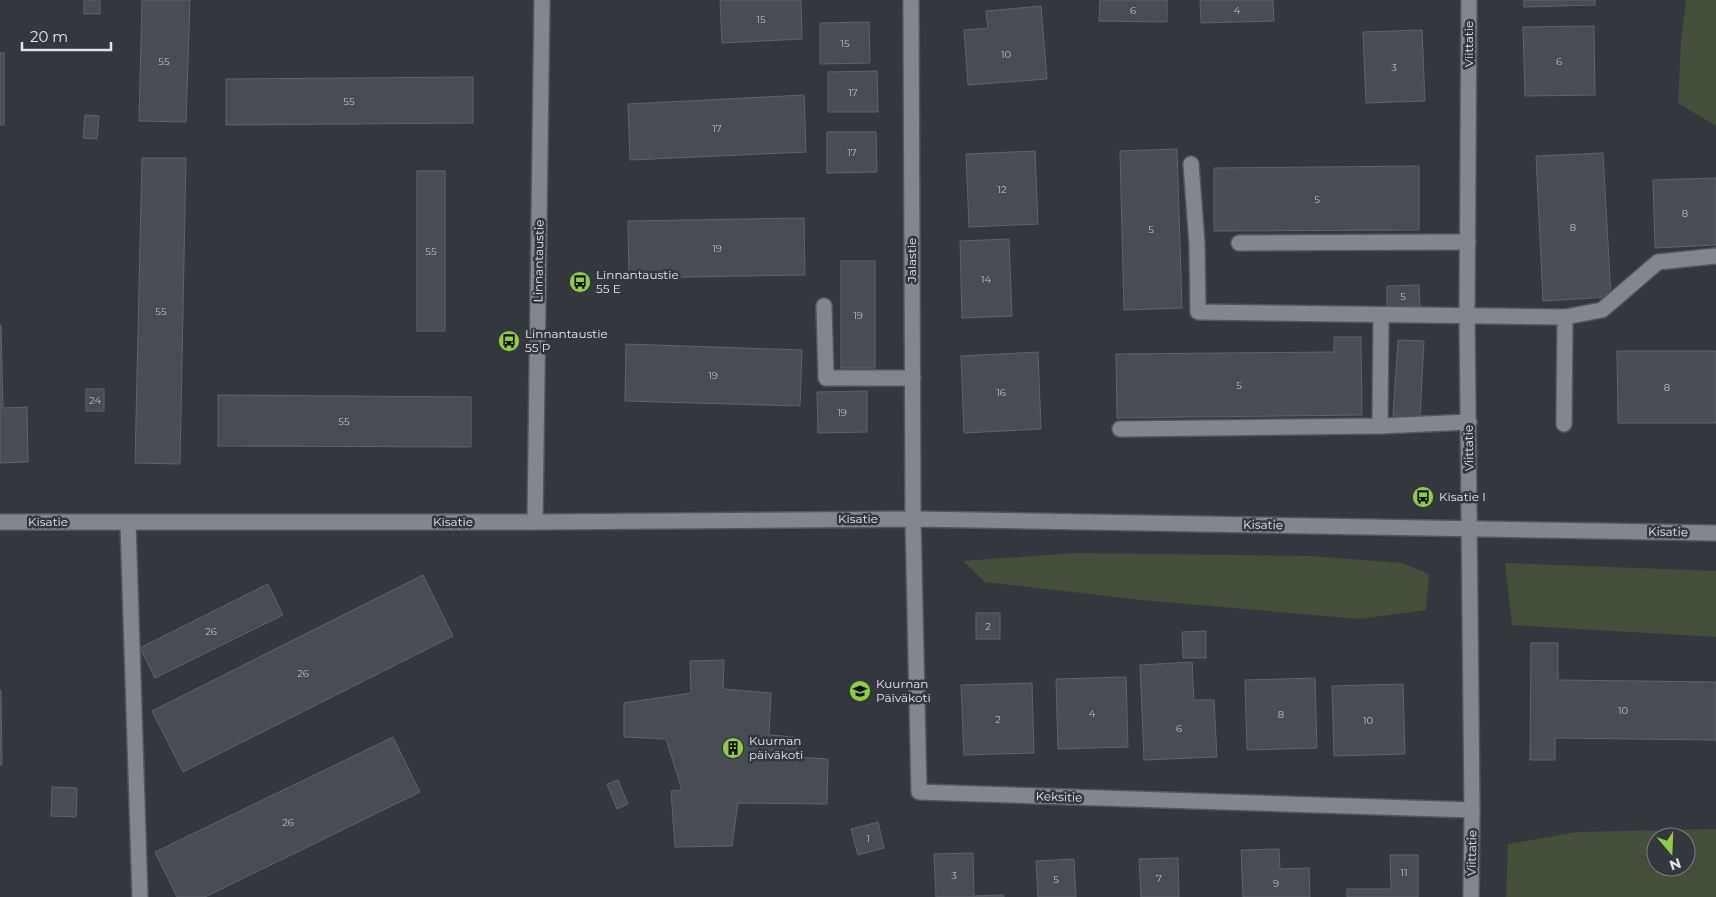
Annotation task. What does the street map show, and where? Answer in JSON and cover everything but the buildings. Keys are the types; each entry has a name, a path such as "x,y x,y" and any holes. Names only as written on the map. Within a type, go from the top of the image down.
{"street":[{"name":"Linnantaustie","path":"534,522 542,0"},
{"name":"Jalastie","path":"911,0 913,519"},
{"name":"Viittatie","path":"1469,0 1467,315 1472,810 1471,897"},
{"path":"1191,164 1197,244 1198,312 1566,317 1602,310 1658,262 1716,256"},
{"path":"1239,243 1468,242"},
{"path":"824,306 826,378 912,378"},
{"path":"1380,426 1381,315"},
{"path":"1564,424 1566,317"},
{"path":"1120,429 1380,426 1469,422"},
{"name":"Kisatie","path":"0,522 534,522 913,519 1716,533"},
{"name":"Keksitie","path":"913,519 919,792 1472,810"},
{"path":"128,522 140,897"}],"green space":[{"path":"1686,0 1716,0 1716,126 1678,103 1681,42"},
{"path":"1075,553 1311,556 1402,563 1429,574 1426,610 1360,619 1141,600 985,582 963,561"},
{"path":"1505,563 1716,571 1716,637 1512,625"},
{"path":"1696,829 1716,829 1716,897 1506,897 1508,844 1577,832 1646,831 1646,877 1696,877"}],"place":[{"name":"Linnantaustie 55 E","path":"580,282"},
{"name":"Linnantaustie 55 P","path":"509,341"},
{"name":"Kisatie I","path":"1423,497"},
{"name":"Kuurnan Päiväkoti","path":"860,691"},
{"name":"Kuurnan päiväkoti","path":"733,748"}]}
